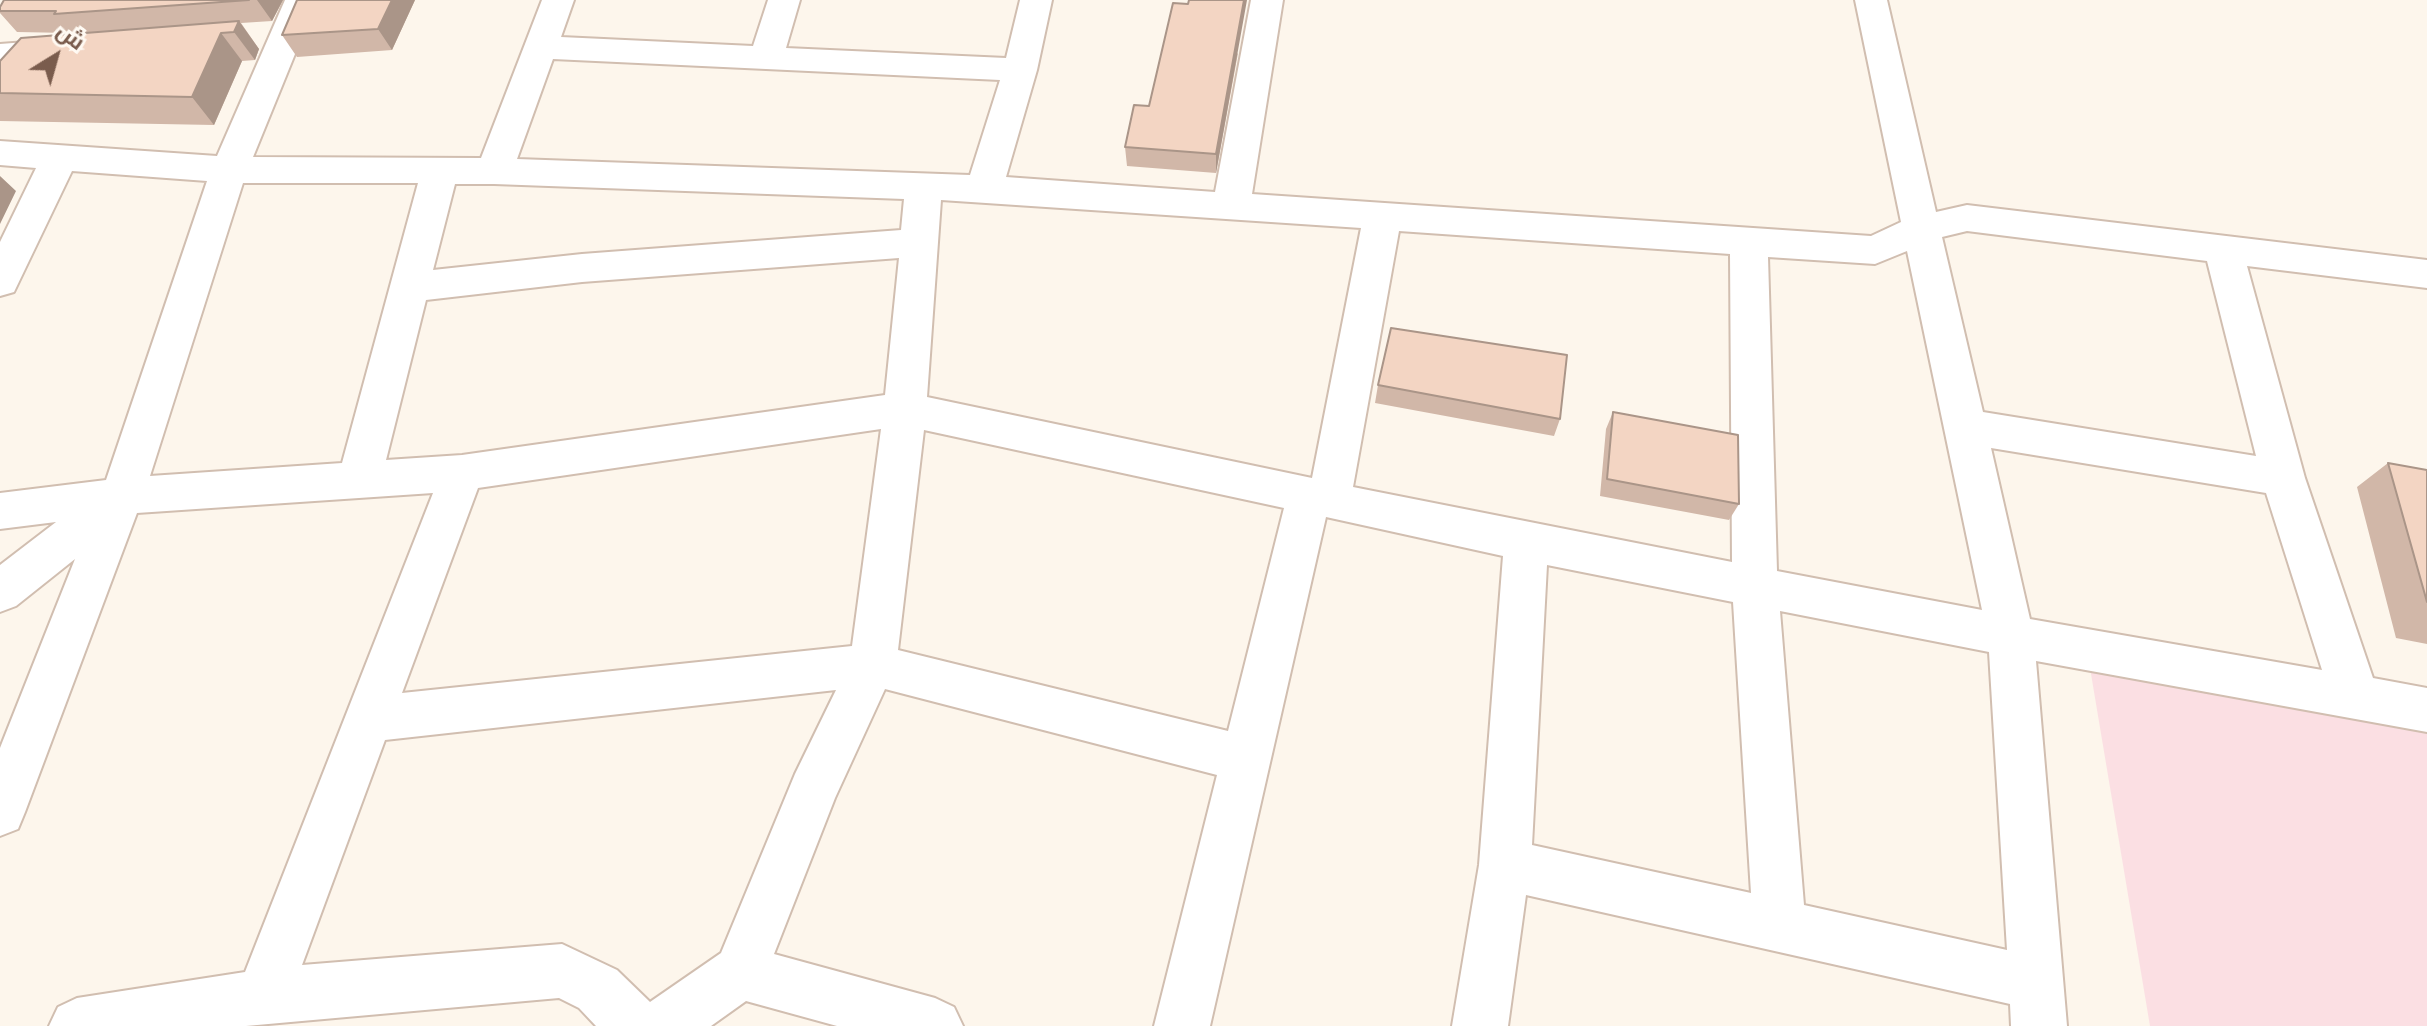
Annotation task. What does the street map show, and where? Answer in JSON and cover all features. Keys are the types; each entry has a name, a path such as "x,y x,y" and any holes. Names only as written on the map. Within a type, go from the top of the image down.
{"street":[{"path":"0,812 122,496 272,35 301,0"},
{"path":"494,171 558,0"},
{"path":"767,56 784,0"},
{"path":"984,189 1020,70 1036,0"},
{"path":"1231,208 1267,0"},
{"path":"1505,865 1779,926 2037,1004 2011,636 1962,426 1871,0"},
{"path":"542,47 1020,70"},
{"path":"0,55 91,48"},
{"path":"0,153 229,170 494,171 984,189 1875,250 1891,246 1921,229 1967,218 2427,274"},
{"path":"0,282 60,157"},
{"path":"359,480 440,171"},
{"path":"664,1026 740,972 813,791 873,665 905,409 924,187"},
{"path":"1182,1026 1246,759 1319,498 1382,218"},
{"path":"1749,242 1755,586 1779,926"},
{"path":"409,287 582,268 920,243"},
{"path":"2223,247 2283,478 2355,697"},
{"path":"0,511 122,496 462,473 905,409 1526,542 2011,636 2427,710"},
{"path":"1962,426 2283,478"},
{"path":"263,996 371,719 462,473"},
{"path":"0,592 122,496"},
{"path":"1480,1026 1505,865 1526,542"},
{"path":"371,719 873,665 1246,759"},
{"path":"77,1026 263,996 519,972 562,971 598,989 635,1026"},
{"path":"740,972 935,1026"}],"shaded area":[{"path":"2089,662 2427,723 2427,1026 2150,1026"}],"building":[{"path":"4,0 249,0 54,14 56,11 0,11"},
{"path":"297,0 392,0 378,29 282,35"},
{"path":"1189,0 1244,0 1216,154 1125,147 1134,105 1149,106 1173,3 1188,4"},
{"path":"239,21 234,32 221,33 192,97 0,93 0,61 21,38"},
{"path":"1391,328 1567,355 1560,419 1378,385"},
{"path":"1613,412 1738,435 1739,504 1607,479"},
{"path":"2388,463 2427,470 2427,602"}]}
